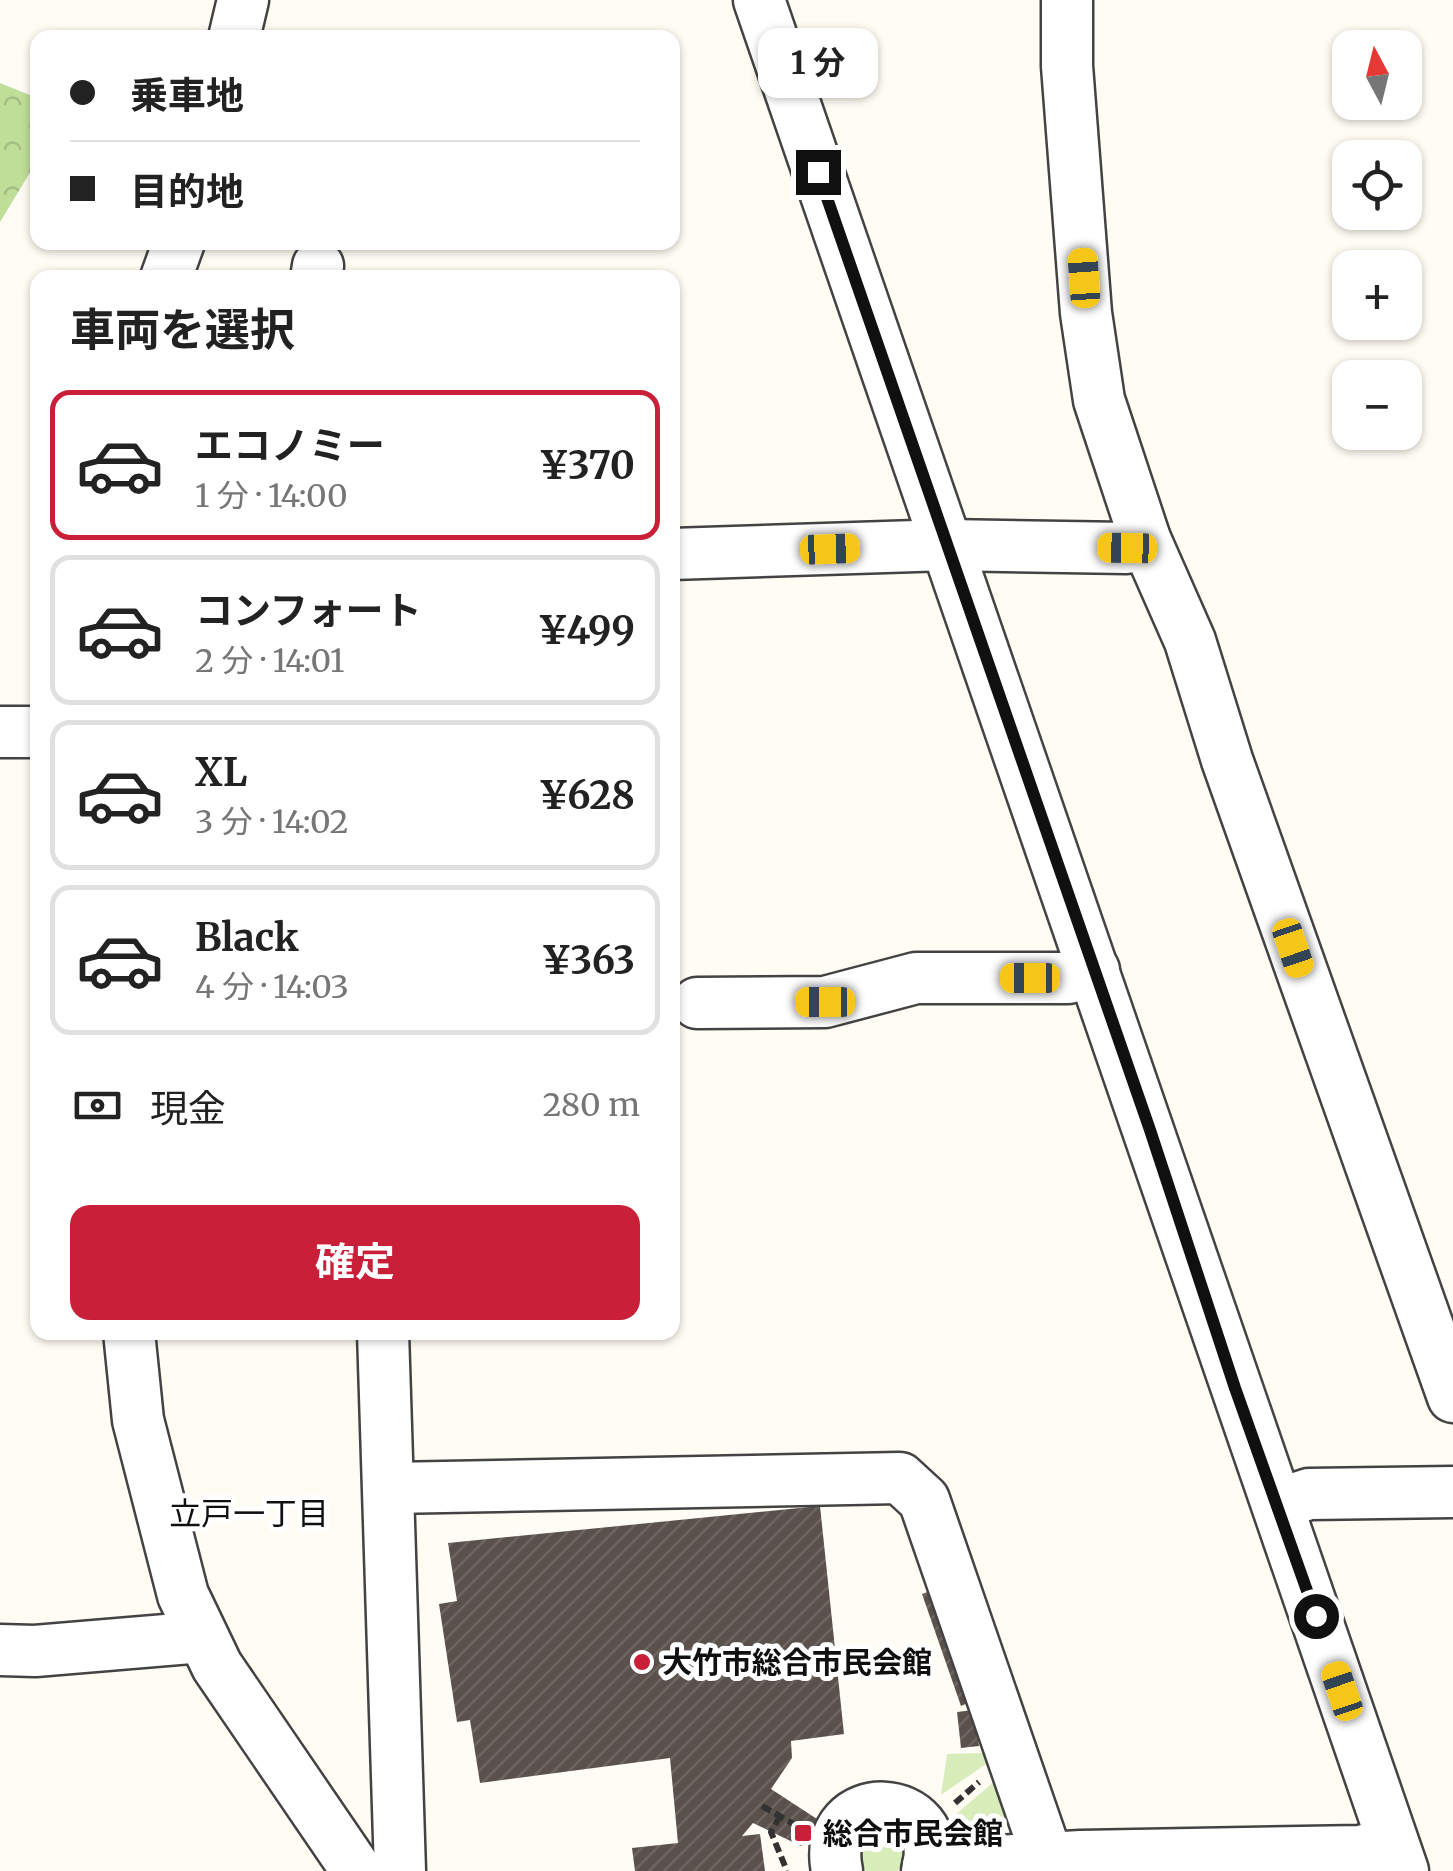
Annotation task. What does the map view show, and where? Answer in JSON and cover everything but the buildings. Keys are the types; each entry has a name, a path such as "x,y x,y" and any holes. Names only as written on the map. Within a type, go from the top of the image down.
{"street":[{"path":"236,30 242,0"},
{"path":"759,0 1398,1856 1361,1851 1049,1864 926,1855 904,1811 886,1806 867,1808 850,1818 838,1835 834,1850 837,1871"},
{"path":"1067,0 1068,66 1086,313 1100,400 1145,539 1190,642 1233,779 1453,1397"},
{"path":"680,554 947,546 1127,548 1145,539"},
{"path":"0,732 30,732"},
{"path":"697,1003 825,1002 916,978 1068,978 1094,970"},
{"path":"130,1340 138,1420 183,1594 217,1666 357,1871"},
{"path":"383,1340 400,1871"},
{"path":"390,1488 900,1478 924,1500 1049,1864"},
{"path":"1278,1504 1309,1494 1453,1492"},
{"path":"0,1650 36,1651 202,1637"}],"path":[{"path":"926,1855 1012,1754"},
{"path":"762,1806 780,1816 771,1832 787,1871"}],"green space":[{"path":"0,83 30,95 30,173 0,222"},
{"path":"984,1753 986,1764 941,1795 947,1754"},
{"path":"995,1781 1007,1817 958,1824 955,1815"},
{"path":"884,1831 901,1838 904,1864 897,1871 866,1871 859,1857 861,1846"}],"place":[{"name":"大竹市総合市民会館","path":"642,1662"},
{"name":"総合市民会館","path":"803,1833"}],"district":[{"name":"立戸一丁目","path":"249,1514"}],"route":[{"path":"818,172 1316,1616"}]}
